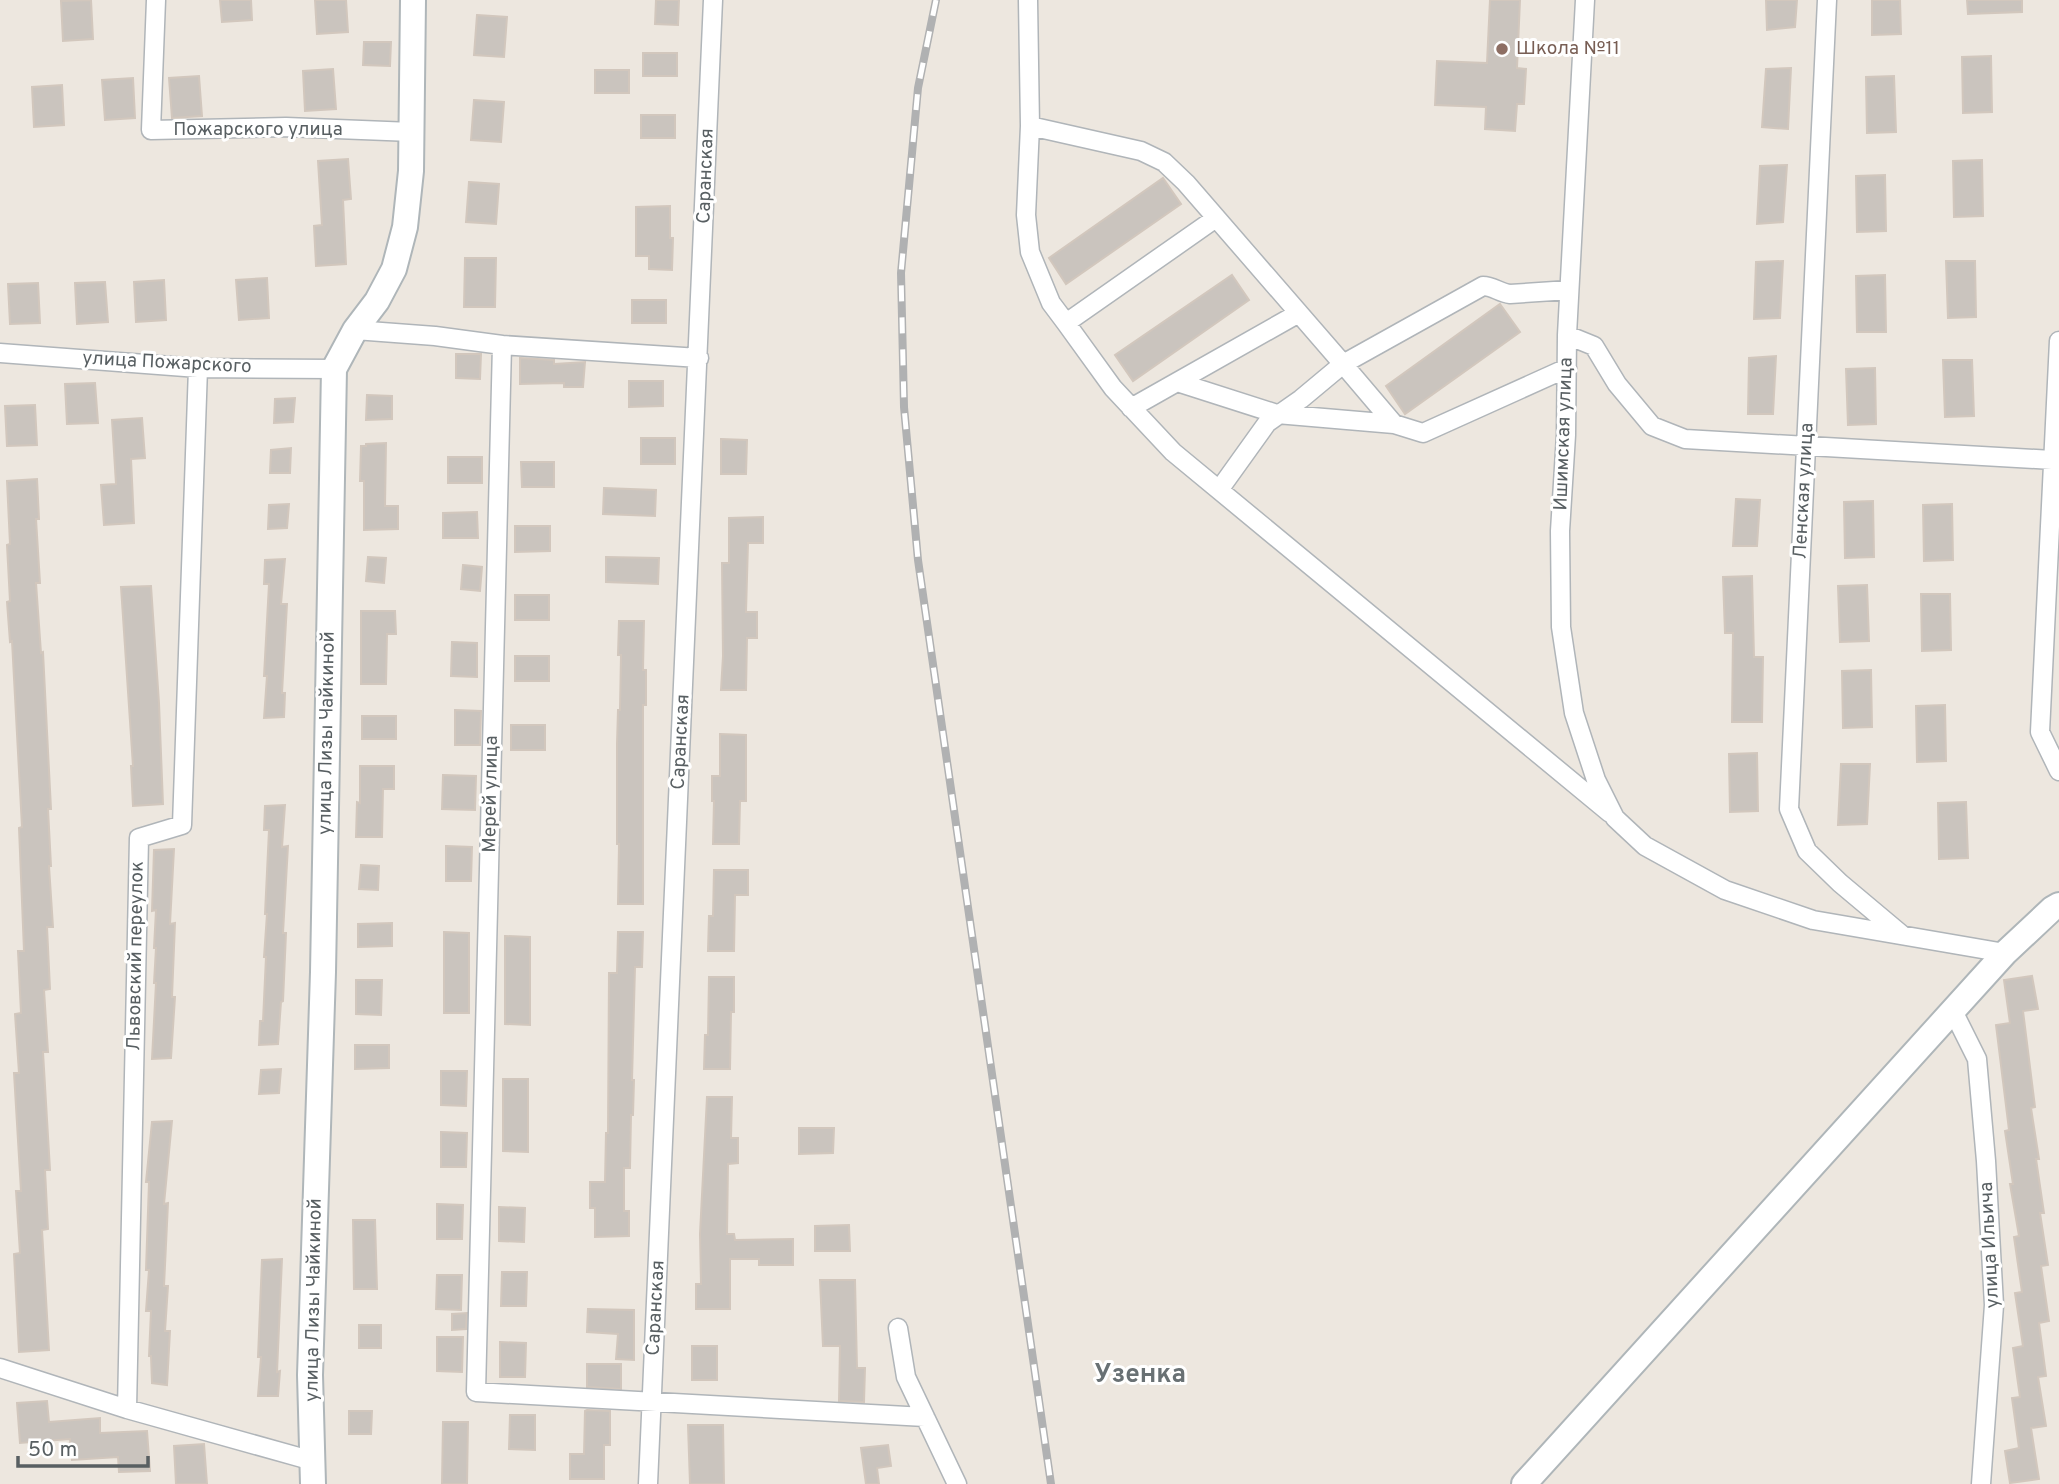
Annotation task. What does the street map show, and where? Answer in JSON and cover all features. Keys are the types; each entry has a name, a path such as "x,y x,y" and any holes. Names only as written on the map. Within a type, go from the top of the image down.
{"street":[{"name":"Пожарского улица","path":"156,0 151,130 286,128 412,132"},
{"name":"улица Лизы Чайкиной","path":"313,1473 310,1375 323,972 334,369 394,269 405,227 411,171 413,0"},
{"name":"Саранская","path":"648,1484 713,0"},
{"path":"1028,0 1030,125 1026,215 1030,252 1051,303 1112,388 1174,452 1615,818"},
{"name":"Ишимская улица","path":"1585,0 1567,335 1566,435 1560,531 1561,627 1574,713 1596,780 1615,818 1645,846 1726,890 1813,920 2005,953"},
{"name":"Ленская улица","path":"1827,0 1789,809 1807,851 1840,883 1902,935"},
{"path":"1030,125 1141,151 1164,162 1186,183 1394,424"},
{"path":"1066,323 1216,218"},
{"path":"1219,490 1267,424 1343,364 1483,286 1504,294 1569,290"},
{"path":"1131,408 1299,313"},
{"path":"355,330 435,336 502,345 699,358"},
{"path":"1567,335 1594,346 1616,384 1652,426 1685,439 2052,460"},
{"path":"2059,341 2040,733 2059,771"},
{"name":"Мерей улица","path":"502,345 476,1392 651,1401"},
{"name":"улица Пожарского","path":"0,352 198,368 334,369"},
{"name":"Львовский переулок","path":"127,1409 139,838 182,825 198,368"},
{"path":"1177,382 1277,414 1394,424 1423,433 1567,368"},
{"path":"1534,1478 2005,953 2059,905"},
{"name":"улица Ильича","path":"1953,1011 1977,1059 1986,1161 1994,1305 1982,1484"},
{"path":"898,1328 905,1377 957,1484"},
{"path":"0,1368 313,1473"},
{"path":"651,1401 925,1417"}],"building":[{"path":"91,0 93,39 63,41 61,1"},
{"path":"220,0 251,0 252,20 222,22"},
{"path":"315,0 346,0 348,32 317,34"},
{"path":"656,0 679,0 678,25 655,24"},
{"path":"1490,0 1520,0 1517,68 1526,69 1524,104 1517,104 1515,131 1485,129 1486,107 1435,105 1437,61 1487,63"},
{"path":"1766,0 1797,0 1795,27 1767,30"},
{"path":"1872,0 1900,0 1901,34 1872,35"},
{"path":"1967,0 2022,0 2022,12 1968,14"},
{"path":"477,15 507,17 504,57 474,55"},
{"path":"364,42 391,42 390,66 363,65"},
{"path":"643,53 677,53 677,76 643,76"},
{"path":"1991,56 1992,112 1963,113 1962,57"},
{"path":"1791,68 1788,129 1762,127 1766,69"},
{"path":"333,69 336,109 305,111 303,71"},
{"path":"595,70 629,70 629,93 595,93"},
{"path":"199,76 202,116 172,118 169,78"},
{"path":"1894,76 1896,132 1867,133 1866,77"},
{"path":"133,78 135,118 105,120 102,80"},
{"path":"62,85 64,125 34,127 32,87"},
{"path":"474,100 504,102 501,142 471,140"},
{"path":"641,115 675,115 675,138 641,138"},
{"path":"348,159 351,199 343,200 346,264 316,266 314,226 322,225 318,161"},
{"path":"1982,160 1983,216 1954,217 1953,161"},
{"path":"1787,165 1783,222 1757,224 1760,166"},
{"path":"1885,175 1886,231 1857,232 1856,176"},
{"path":"1163,178 1181,204 1066,284 1049,258"},
{"path":"469,182 499,184 496,224 466,222"},
{"path":"670,206 672,270 649,269 649,256 636,256 636,207"},
{"path":"465,258 496,258 495,307 464,307"},
{"path":"1783,261 1780,318 1754,319 1756,262"},
{"path":"1946,261 1975,261 1976,317 1948,318"},
{"path":"1232,275 1249,300 1133,381 1115,355"},
{"path":"1885,275 1886,332 1857,332 1856,276"},
{"path":"267,278 269,318 239,320 236,280"},
{"path":"164,280 166,320 136,322 134,282"},
{"path":"105,282 108,322 77,324 75,283"},
{"path":"38,283 40,323 10,324 8,284"},
{"path":"632,300 666,300 666,323 632,323"},
{"path":"1500,304 1520,332 1405,414 1386,386"},
{"path":"456,354 481,354 480,379 456,378"},
{"path":"1776,356 1773,414 1748,414 1749,358"},
{"path":"520,358 554,360 554,364 585,362 583,387 564,387 564,383 520,384"},
{"path":"1943,360 1972,360 1974,416 1945,417"},
{"path":"1875,368 1876,424 1848,425 1846,369"},
{"path":"629,381 663,381 663,406 629,407"},
{"path":"95,383 98,423 67,424 65,384"},
{"path":"367,395 392,396 392,419 366,420"},
{"path":"295,398 293,422 274,423 275,399"},
{"path":"35,405 37,445 7,446 5,406"},
{"path":"142,418 145,458 131,459 134,523 104,525 101,485 116,484 112,420"},
{"path":"641,438 675,438 675,464 641,464"},
{"path":"721,439 747,440 746,474 721,474"},
{"path":"386,443 385,506 398,506 398,529 364,530 364,481 360,481 361,446"},
{"path":"291,448 290,473 270,473 271,450"},
{"path":"448,457 482,457 482,483 448,483"},
{"path":"521,462 554,462 554,487 522,487"},
{"path":"37,479 39,519 36,519 40,583 36,583 41,653 43,652 51,809 48,809 53,927 47,927 50,989 44,990 48,1052 43,1052 50,1170 45,1170 48,1229 42,1230 49,1350 19,1352 14,1254 20,1253 16,1191 21,1191 14,1073 19,1073 15,1014 21,1013 18,951 24,951 19,828 22,827 12,641 10,642 7,602 10,601 7,545 10,544 7,481"},
{"path":"604,488 656,490 655,516 603,514"},
{"path":"1736,499 1760,500 1757,546 1733,546"},
{"path":"1873,501 1874,557 1845,558 1844,502"},
{"path":"289,504 287,528 268,529 269,505"},
{"path":"1952,504 1953,560 1924,561 1923,505"},
{"path":"477,512 478,538 443,538 443,513"},
{"path":"763,517 763,543 748,543 746,612 757,612 757,638 747,638 746,690 721,690 722,563 729,563 729,518"},
{"path":"515,526 550,526 550,551 515,552"},
{"path":"368,557 386,558 384,583 366,581"},
{"path":"606,557 659,558 658,584 606,582"},
{"path":"285,559 281,604 287,604 282,693 285,693 284,717 264,718 269,584 264,584 265,560"},
{"path":"463,565 482,567 480,591 461,589"},
{"path":"1752,576 1754,657 1763,657 1762,722 1732,722 1733,633 1725,633 1723,577"},
{"path":"1867,585 1869,641 1840,642 1838,586"},
{"path":"151,586 163,804 133,806 133,766 121,587"},
{"path":"1921,594 1950,594 1951,650 1922,651"},
{"path":"515,595 549,595 549,620 515,620"},
{"path":"361,611 395,611 396,634 387,634 386,684 361,684"},
{"path":"619,621 644,621 643,670 646,670 646,705 643,705 643,904 618,904 617,744 621,655 618,655"},
{"path":"452,642 477,643 477,677 451,676"},
{"path":"515,656 549,656 549,681 515,681"},
{"path":"1871,670 1872,727 1843,728 1842,671"},
{"path":"1945,705 1946,761 1917,762 1916,706"},
{"path":"455,710 481,711 480,745 455,745"},
{"path":"362,716 396,716 396,739 362,739"},
{"path":"511,725 545,725 545,750 511,750"},
{"path":"720,734 746,735 746,801 740,801 739,844 713,844 712,776 720,776"},
{"path":"1757,753 1758,811 1730,812 1729,754"},
{"path":"1841,764 1870,764 1867,824 1838,825"},
{"path":"360,766 394,766 394,789 383,789 382,837 356,837"},
{"path":"443,775 476,776 475,810 442,809"},
{"path":"1966,802 1968,858 1939,859 1938,803"},
{"path":"285,805 282,847 288,846 283,933 286,933 283,1001 278,1044 259,1045 266,957 269,830 264,830 265,806"},
{"path":"446,846 472,847 471,881 446,881"},
{"path":"174,849 170,924 175,923 172,997 175,997 171,1058 152,1059 156,983 156,910 152,911 154,850"},
{"path":"361,865 379,866 378,890 359,889"},
{"path":"714,870 748,870 748,895 735,895 734,951 708,951 709,916 713,916"},
{"path":"392,923 392,946 358,947 358,924"},
{"path":"444,932 469,933 469,1013 444,1013"},
{"path":"618,932 643,932 642,967 635,967 630,1168 624,1168 624,1211 629,1211 629,1236 595,1237 595,1208 590,1208 590,1182 605,1182 609,973 617,973"},
{"path":"505,936 530,937 530,1025 505,1024"},
{"path":"2032,976 2038,1009 2023,1011 2035,1107 2031,1108 2039,1159 2036,1159 2044,1213 2040,1213 2048,1265 2041,1266 2049,1321 2039,1323 2046,1376 2038,1377 2046,1426 2031,1428 2039,1479 2010,1483 2005,1451 2019,1448 2012,1398 2020,1397 2013,1348 2023,1346 2015,1293 2022,1292 2014,1237 2019,1236 2005,1131 2009,1130 1996,1025 2010,1023 2004,980"},
{"path":"709,977 734,977 730,1069 704,1069 705,1035 708,1035"},
{"path":"356,980 382,980 381,1015 356,1014"},
{"path":"355,1045 389,1045 389,1068 355,1069"},
{"path":"281,1069 279,1093 259,1094 261,1070"},
{"path":"441,1071 467,1071 466,1106 441,1105"},
{"path":"503,1079 528,1079 528,1152 503,1151"},
{"path":"707,1097 732,1097 731,1138 738,1138 738,1163 728,1164 727,1234 734,1234 735,1240 793,1239 793,1265 759,1265 759,1259 730,1259 730,1309 696,1309 696,1284 701,1284 700,1234"},
{"path":"172,1121 164,1204 168,1203 164,1286 168,1286 165,1331 170,1331 167,1385 152,1383 149,1356 151,1311 146,1311 149,1270 146,1270 149,1182 146,1182 152,1122"},
{"path":"799,1128 834,1128 833,1153 799,1154"},
{"path":"441,1132 467,1133 466,1167 441,1167"},
{"path":"437,1204 463,1205 462,1239 437,1239"},
{"path":"499,1207 525,1208 524,1242 499,1241"},
{"path":"353,1220 375,1220 377,1289 354,1289"},
{"path":"849,1225 850,1251 815,1251 815,1226"},
{"path":"282,1259 278,1396 258,1396 262,1260"},
{"path":"502,1272 527,1272 526,1306 501,1306"},
{"path":"437,1275 462,1275 461,1310 436,1309"},
{"path":"820,1280 855,1280 857,1368 865,1368 864,1402 839,1401 840,1346 823,1346"},
{"path":"588,1309 634,1310 634,1360 616,1359 618,1334 587,1332"},
{"path":"467,1313 466,1329 452,1330 452,1314"},
{"path":"359,1325 381,1325 381,1348 359,1348"},
{"path":"437,1337 463,1337 462,1372 437,1371"},
{"path":"500,1342 526,1343 525,1377 500,1377"},
{"path":"692,1346 717,1346 717,1380 692,1380"},
{"path":"587,1364 621,1364 621,1389 587,1387"},
{"path":"47,1401 49,1422 100,1418 100,1433 147,1431 150,1471 119,1472 118,1457 72,1460 70,1439 20,1443 17,1403"},
{"path":"587,1410 610,1411 610,1445 604,1445 604,1479 570,1479 570,1454 584,1454"},
{"path":"349,1411 372,1411 371,1434 349,1434"},
{"path":"510,1415 535,1415 535,1450 509,1449"},
{"path":"443,1422 468,1422 467,1484 442,1484"},
{"path":"688,1425 723,1425 724,1484 690,1484"},
{"path":"204,1444 207,1484 176,1484 174,1446"},
{"path":"888,1445 891,1466 877,1468 879,1484 866,1484 861,1448"}],"railway":[{"path":"936,0 918,88 901,273 904,407 918,560 1051,1484"}],"place":[{"name":"Школа №11","path":"1502,49"}],"district":[{"name":"Узенка","path":"1140,1375"}]}
